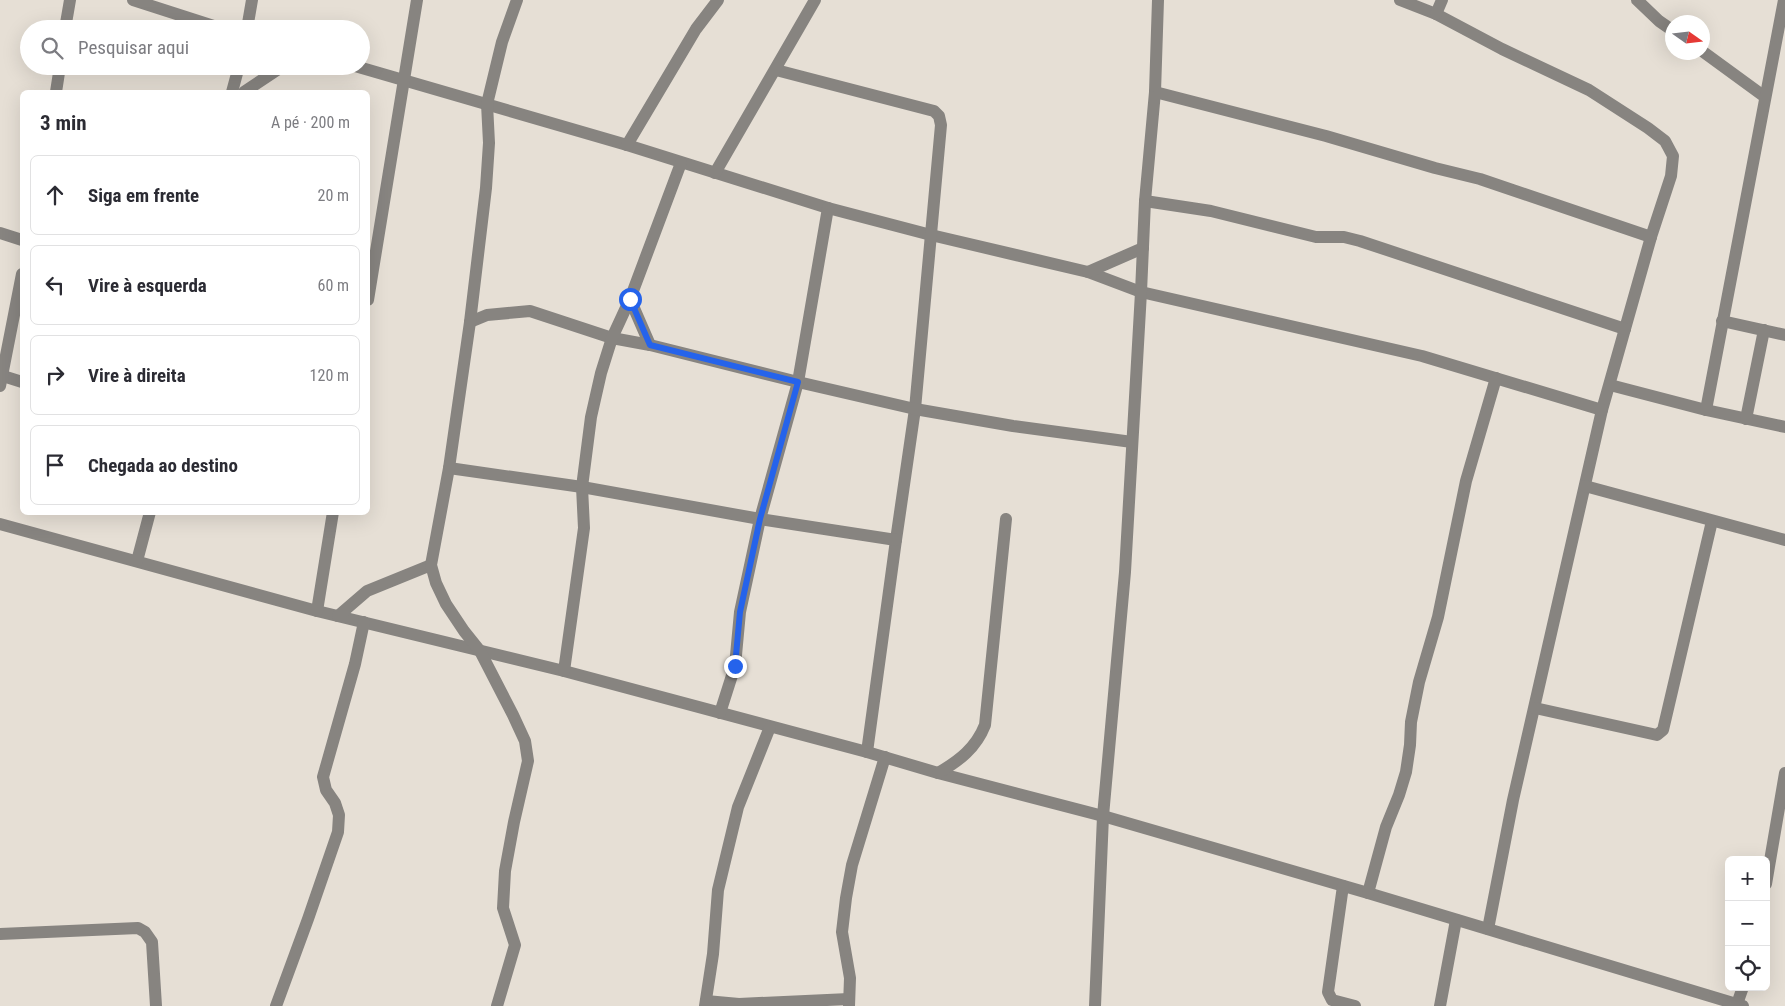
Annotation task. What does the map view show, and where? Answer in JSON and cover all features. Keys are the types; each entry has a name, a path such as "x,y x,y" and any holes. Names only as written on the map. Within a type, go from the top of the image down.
{"street":[{"path":"67,20 70,0"},
{"path":"132,0 195,20"},
{"path":"249,20 252,0"},
{"path":"370,288 418,0"},
{"path":"497,1006 515,945 503,908 505,871 528,761 525,741 480,650 464,631 446,604 436,583 431,565 449,468 470,322 486,188 489,143 488,104 502,42 517,0"},
{"path":"627,144 696,29 718,0"},
{"path":"715,172 815,0"},
{"path":"1095,1006 1103,816 1125,572 1145,201 1155,92 1158,0"},
{"path":"1400,0 1436,14 1502,49 1589,90 1665,141 1673,156 1671,176 1651,237 1602,410 1535,708 1512,800 1488,928"},
{"path":"1436,14 1442,0"},
{"path":"1637,0 1665,25"},
{"path":"1706,410 1784,0"},
{"path":"1710,57 1765,98"},
{"path":"370,70 627,144 681,163 828,208 931,235 1088,272 1141,292 1422,356 1602,410"},
{"path":"776,70 934,111 939,116 940,125 931,235 915,409 867,752"},
{"path":"56,90 59,75"},
{"path":"232,90 236,75"},
{"path":"247,90 270,75"},
{"path":"1155,92 1326,136 1435,168 1480,179 1651,237"},
{"path":"564,671 584,528 582,487 591,417 601,373 612,338 630,299 681,163"},
{"path":"1145,201 1211,211 1316,237 1344,237 1360,241 1625,329"},
{"path":"720,713 735,666 740,612 760,519 798,382 828,208"},
{"path":"0,233 20,239"},
{"path":"1088,272 1143,248"},
{"path":"20,284 1,381 20,382"},
{"path":"630,299 650,345"},
{"path":"470,322 488,315 530,312 612,338 650,345 915,409 1013,426 1132,442"},
{"path":"1722,321 1785,335"},
{"path":"1746,418 1764,330"},
{"path":"1368,893 1386,827 1406,772 1411,722 1419,682 1438,617 1466,481 1496,378"},
{"path":"1610,385 1706,410 1785,427"},
{"path":"449,468 582,487 760,519 896,540"},
{"path":"1585,486 1785,540"},
{"path":"137,561 149,515"},
{"path":"317,611 333,515"},
{"path":"938,773 968,751 980,738 985,725 1006,519"},
{"path":"1535,708 1657,735 1663,730 1712,521"},
{"path":"0,524 317,611 564,671 1103,816 1488,928 1740,1005 1742,991"},
{"path":"338,616 367,591 431,565"},
{"path":"276,1006 338,832 339,815 335,803 326,790 323,777 355,664 364,622"},
{"path":"770,727 738,807 718,890 713,954 705,1003 849,1003 850,978 842,932 846,898 852,865 885,757"},
{"path":"1770,861 1785,773"},
{"path":"1343,886 1328,992 1332,1000 1355,1006"},
{"path":"1440,1006 1456,920"},
{"path":"0,934 138,928 145,932 152,942 156,1006"}],"route":[{"path":"630,299 650,345 798,382 760,519 740,612 735,666"}]}
